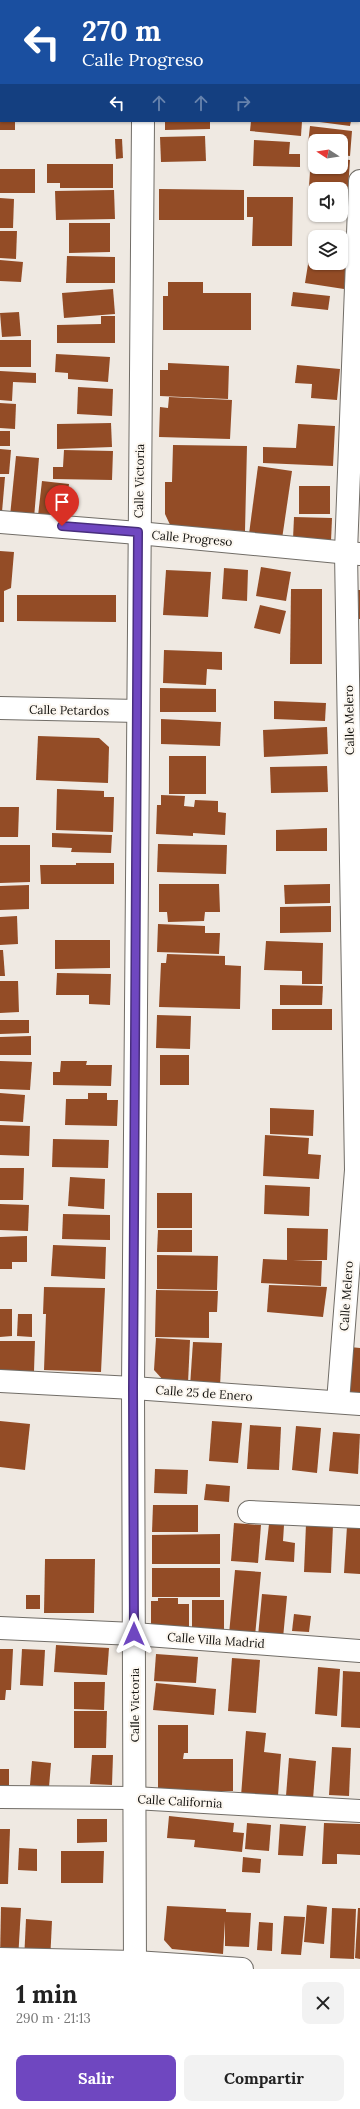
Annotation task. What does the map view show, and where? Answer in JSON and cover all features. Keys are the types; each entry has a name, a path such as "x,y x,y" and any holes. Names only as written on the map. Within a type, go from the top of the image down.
{"street":[{"name":"Calle Victoria","path":"135,1965 133,1388 138,532 143,122"},
{"name":"Calle Melero","path":"338,1402 356,1170 353,553 360,181"},
{"name":"Calle Progreso","path":"0,522 138,532 353,553"},
{"name":"Calle Petardos","path":"0,708 138,711"},
{"name":"Calle 25 de Enero","path":"0,1381 133,1388 360,1404"},
{"path":"249,1512 360,1517"},
{"name":"Calle Villa Madrid","path":"0,1628 134,1634 360,1650"},
{"name":"Calle California","path":"0,1797 134,1798 360,1811"},
{"path":"0,1959 242,1969"}],"building":[{"path":"0,122 15,122 15,130 0,130"},
{"path":"165,122 210,122 210,129 165,130"},
{"path":"251,122 302,122 301,136 250,131"},
{"path":"320,122 351,122 350,126"},
{"path":"310,126 352,131 350,156 348,156 348,134 309,134"},
{"path":"205,136 206,161 161,162 160,137"},
{"path":"115,139 122,139 123,158 116,159"},
{"path":"254,140 290,142 289,154 300,154 300,167 253,166"},
{"path":"348,160 350,160 348,189 348,182 309,182 310,174 348,174"},
{"path":"47,164 113,164 113,188 60,188 60,183 47,183"},
{"path":"0,169 35,169 35,193 0,193"},
{"path":"159,189 244,190 244,220 159,220"},
{"path":"114,190 115,219 56,220 55,191"},
{"path":"247,197 293,197 292,246 252,246 253,217 247,217"},
{"path":"0,198 14,199 13,228 0,228"},
{"path":"69,223 110,223 110,252 69,253"},
{"path":"0,231 17,231 16,259 0,258"},
{"path":"67,256 115,257 115,283 66,283"},
{"path":"0,260 23,262 21,282 0,281"},
{"path":"308,264 308,270 346,270 344,289 305,283"},
{"path":"168,282 203,282 203,293 251,293 251,330 163,330 163,296 168,296"},
{"path":"113,289 115,314 64,318 62,293"},
{"path":"293,292 330,296 328,310 291,306"},
{"path":"19,312 21,336 2,337 0,313"},
{"path":"101,316 115,316 115,343 57,343 57,325 101,324"},
{"path":"0,340 31,340 31,367 0,367"},
{"path":"56,354 110,357 108,382 68,379 68,373 55,372"},
{"path":"168,363 229,366 228,399 160,396 160,370 168,370"},
{"path":"297,365 340,369 337,400 311,398 312,384 295,383"},
{"path":"0,371 36,373 36,383 13,382 12,401 0,400"},
{"path":"78,387 113,389 112,416 77,414"},
{"path":"169,397 232,400 230,439 159,437 160,407 168,408"},
{"path":"0,403 16,404 15,429 0,428"},
{"path":"111,423 112,447 57,449 57,424"},
{"path":"298,424 335,426 333,466 263,463 263,447 296,448"},
{"path":"0,431 10,431 10,446 0,446"},
{"path":"173,445 247,446 245,531 172,529 165,514 165,482 172,482"},
{"path":"0,449 11,450 9,474 0,474"},
{"path":"64,450 113,451 112,480 53,479 53,467 63,467"},
{"path":"16,456 39,458 34,518 10,516"},
{"path":"258,466 292,471 282,539 249,534"},
{"path":"0,477 5,477 2,512 0,512"},
{"path":"42,481 69,484 64,520 38,516"},
{"path":"299,486 330,486 330,514 299,514"},
{"path":"294,517 332,518 331,541 293,539"},
{"path":"0,551 14,552 11,588 4,591 4,622 0,622"},
{"path":"261,567 291,572 286,601 256,596"},
{"path":"224,568 248,570 247,601 222,599"},
{"path":"166,570 211,572 208,617 163,615"},
{"path":"291,589 322,589 322,664 290,664"},
{"path":"358,590 360,590 360,619 359,619"},
{"path":"17,595 116,595 116,622 17,621"},
{"path":"260,605 286,611 280,634 254,628"},
{"path":"164,650 222,652 222,670 207,669 206,685 163,683"},
{"path":"160,688 216,689 216,712 160,712"},
{"path":"274,701 326,703 325,721 274,719"},
{"path":"161,719 221,722 220,746 161,744"},
{"path":"327,727 328,754 264,757 263,730"},
{"path":"38,736 99,738 109,747 108,783 36,780"},
{"path":"169,756 206,756 206,794 169,794"},
{"path":"327,766 328,792 271,793 270,767"},
{"path":"57,789 104,791 104,797 114,797 113,832 56,830"},
{"path":"161,795 185,796 184,806 194,807 195,800 218,801 218,812 226,813 225,835 193,833 193,836 156,834 157,805 161,805"},
{"path":"0,807 19,807 18,837 0,837"},
{"path":"327,828 327,851 276,851 276,830"},
{"path":"52,833 112,835 111,853 71,852 72,848 52,847"},
{"path":"158,844 227,845 226,874 157,872"},
{"path":"0,845 30,845 30,882 0,883"},
{"path":"76,863 114,863 114,884 41,884 40,865 76,865"},
{"path":"159,884 219,884 220,912 205,912 204,921 168,922 167,912 159,912"},
{"path":"330,884 330,903 285,904 284,885"},
{"path":"29,885 29,909 0,910 0,886"},
{"path":"331,906 331,932 280,933 280,907"},
{"path":"17,916 18,944 0,945 0,917"},
{"path":"158,924 205,926 205,933 220,933 219,954 157,952"},
{"path":"55,940 110,940 110,968 55,969"},
{"path":"266,941 323,943 322,984 302,984 302,971 264,970"},
{"path":"0,950 3,950 5,976 0,976"},
{"path":"167,954 225,956 225,965 241,966 240,1009 159,1007 161,963 166,963"},
{"path":"57,973 111,974 110,1005 89,1004 89,995 56,995"},
{"path":"0,981 18,981 19,1012 0,1013"},
{"path":"280,985 323,986 322,1005 280,1005"},
{"path":"272,1009 332,1009 332,1030 272,1030"},
{"path":"157,1015 191,1016 190,1049 156,1048"},
{"path":"0,1020 29,1020 29,1033 0,1034"},
{"path":"31,1036 31,1055 0,1055 0,1037"},
{"path":"160,1055 189,1055 189,1085 160,1085"},
{"path":"0,1061 32,1062 30,1090 0,1089"},
{"path":"61,1061 87,1061 86,1065 112,1065 111,1086 53,1085 53,1072 60,1072"},
{"path":"0,1093 25,1095 23,1122 0,1121"},
{"path":"88,1093 107,1093 107,1100 118,1100 117,1126 65,1125 66,1099 88,1099"},
{"path":"270,1108 314,1110 313,1136 270,1134"},
{"path":"0,1125 30,1126 29,1156 0,1155"},
{"path":"265,1135 309,1138 308,1154 321,1155 319,1179 263,1176"},
{"path":"53,1139 109,1140 108,1168 52,1167"},
{"path":"0,1168 24,1168 23,1200 0,1200"},
{"path":"70,1177 105,1179 104,1209 68,1206"},
{"path":"265,1185 310,1187 309,1216 264,1214"},
{"path":"157,1193 192,1193 192,1228 157,1228"},
{"path":"0,1204 29,1205 28,1231 0,1230"},
{"path":"63,1214 110,1215 110,1240 62,1239"},
{"path":"287,1228 328,1229 327,1260 293,1260 322,1261 321,1286 261,1283 263,1259 287,1260"},
{"path":"158,1230 192,1230 192,1252 157,1252"},
{"path":"27,1236 27,1262 12,1262 12,1269 0,1269 0,1237"},
{"path":"53,1245 106,1247 105,1279 51,1276"},
{"path":"157,1255 218,1256 217,1290 157,1289"},
{"path":"269,1285 327,1287 323,1317 267,1312"},
{"path":"44,1287 105,1288 101,1372 44,1370 46,1314 43,1314"},
{"path":"156,1290 218,1291 217,1312 209,1312 209,1338 155,1337"},
{"path":"0,1309 12,1309 12,1336 0,1337"},
{"path":"18,1314 32,1314 32,1337 17,1336"},
{"path":"156,1338 190,1340 188,1383 164,1381 154,1370"},
{"path":"0,1341 35,1341 34,1371 0,1371"},
{"path":"193,1342 222,1343 220,1387 190,1386"},
{"path":"350,1347 360,1348 360,1397 345,1396"},
{"path":"0,1421 30,1424 25,1470 0,1467"},
{"path":"212,1421 242,1423 238,1463 209,1461"},
{"path":"250,1425 281,1427 279,1470 247,1469"},
{"path":"296,1426 321,1428 317,1473 292,1470"},
{"path":"333,1432 360,1434 358,1474 329,1471"},
{"path":"155,1469 188,1470 187,1494 154,1493"},
{"path":"206,1484 230,1486 229,1502 204,1500"},
{"path":"153,1505 198,1505 198,1532 152,1532"},
{"path":"234,1523 261,1525 258,1563 231,1561"},
{"path":"269,1524 284,1525 283,1541 295,1543 294,1562 265,1560"},
{"path":"306,1524 333,1525 331,1573 304,1572"},
{"path":"347,1526 360,1527 360,1574 344,1573"},
{"path":"220,1534 220,1564 152,1564 152,1535"},
{"path":"45,1559 95,1559 94,1613 44,1613"},
{"path":"152,1568 220,1568 220,1597 152,1597"},
{"path":"235,1570 261,1572 255,1636 229,1634"},
{"path":"262,1594 287,1596 283,1638 258,1636"},
{"path":"26,1595 40,1595 40,1609 26,1609"},
{"path":"158,1598 178,1598 178,1604 189,1604 189,1630 158,1629 151,1624 151,1601 158,1601"},
{"path":"192,1600 224,1600 224,1631 192,1631"},
{"path":"294,1614 311,1616 309,1632 292,1631"},
{"path":"56,1645 109,1648 107,1675 54,1672"},
{"path":"0,1649 13,1649 11,1690 6,1690 5,1700 0,1700"},
{"path":"22,1649 45,1650 43,1686 20,1685"},
{"path":"156,1654 198,1657 196,1683 154,1681"},
{"path":"232,1658 260,1660 256,1713 228,1711"},
{"path":"318,1667 340,1669 337,1716 315,1714"},
{"path":"343,1671 360,1672 360,1728 341,1727"},
{"path":"74,1682 105,1682 104,1710 74,1709"},
{"path":"156,1683 216,1689 214,1715 153,1710"},
{"path":"74,1711 107,1711 106,1748 74,1748"},
{"path":"158,1725 188,1725 188,1753 184,1753 183,1759 233,1759 233,1791 158,1791"},
{"path":"246,1731 266,1733 264,1752 281,1754 278,1796 241,1796"},
{"path":"332,1747 351,1748 349,1796 329,1795"},
{"path":"92,1755 113,1755 112,1785 90,1784"},
{"path":"289,1758 316,1761 313,1799 286,1796"},
{"path":"32,1761 51,1763 49,1787 30,1785"},
{"path":"0,1769 9,1769 9,1787 0,1786"},
{"path":"169,1816 234,1823 233,1832 244,1833 242,1852 194,1847 195,1840 167,1838"},
{"path":"77,1819 107,1819 107,1842 77,1843"},
{"path":"247,1823 271,1825 269,1851 245,1849"},
{"path":"324,1823 360,1824 360,1855 337,1854 337,1864 322,1864"},
{"path":"280,1824 306,1826 303,1856 278,1855"},
{"path":"0,1829 10,1829 8,1884 0,1884"},
{"path":"19,1848 37,1849 37,1871 18,1870"},
{"path":"61,1851 104,1851 103,1883 61,1883"},
{"path":"243,1857 261,1859 260,1873 242,1872"},
{"path":"307,1905 327,1907 324,1944 304,1942"},
{"path":"167,1906 226,1909 226,1912 251,1913 249,1947 225,1946 225,1921 223,1954 172,1949 164,1940"},
{"path":"1,1907 21,1908 18,1960 0,1959"},
{"path":"332,1908 356,1909 354,1959 330,1958"},
{"path":"358,1908 360,1908 360,1959 355,1958"},
{"path":"284,1916 305,1917 301,1955 281,1954"},
{"path":"26,1919 52,1921 50,1962 24,1961"},
{"path":"259,1922 273,1923 272,1951 257,1950"}],"route":[{"path":"62,526 138,532 133,1388 134,1634"}]}
